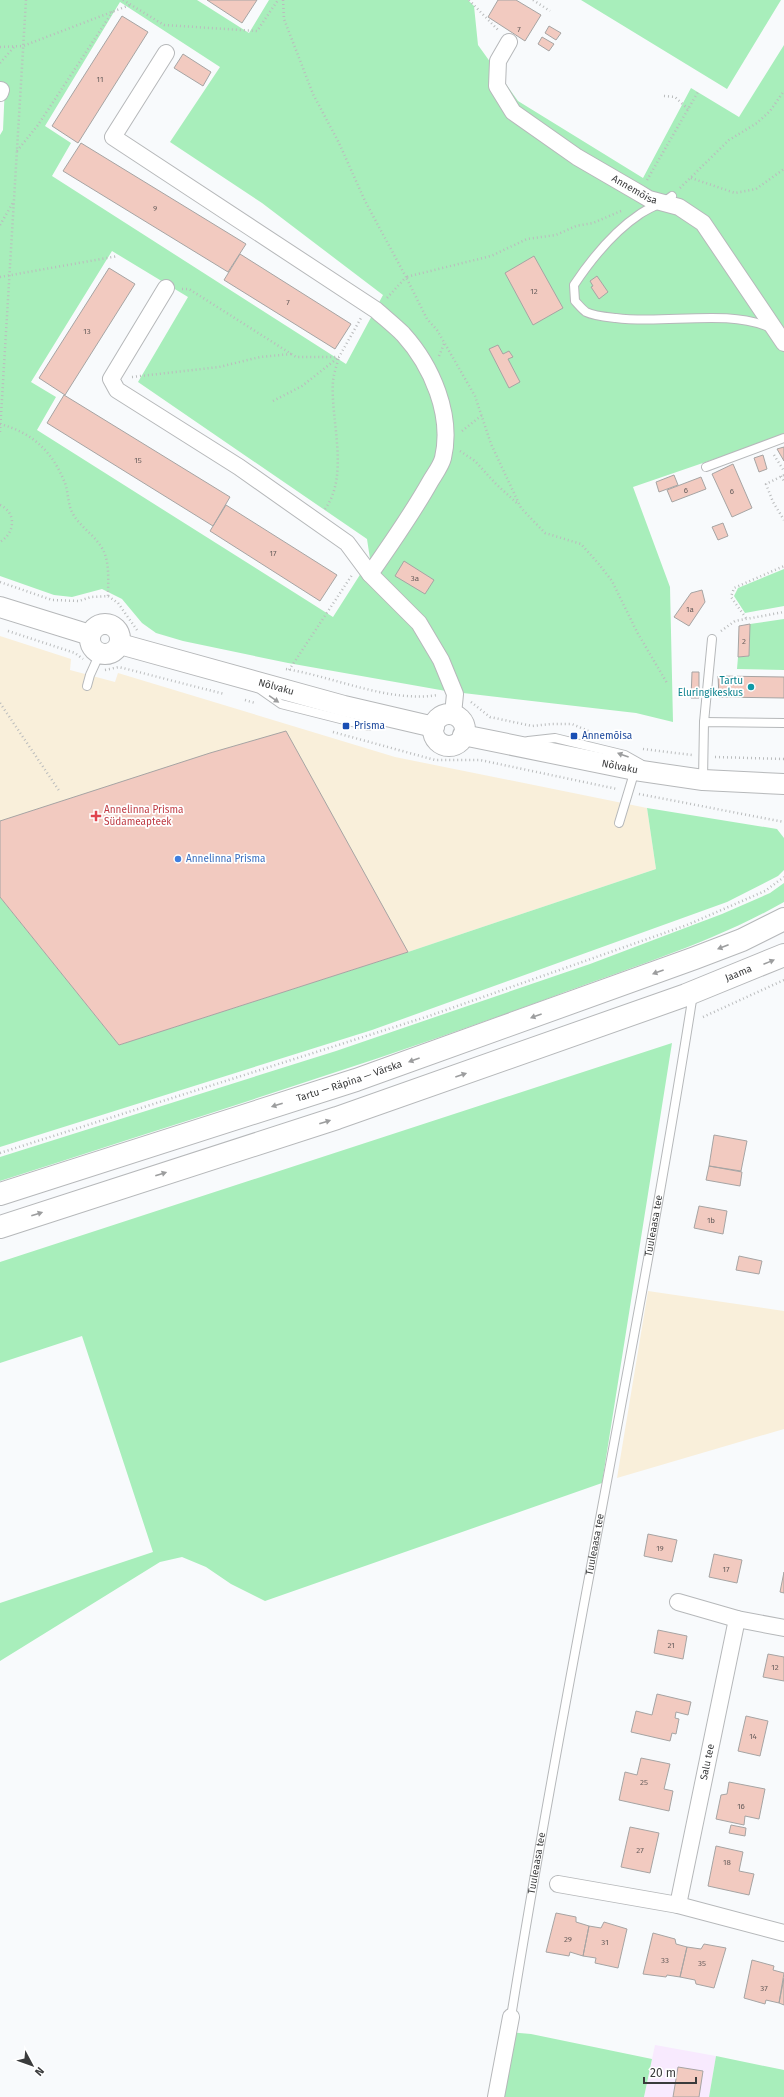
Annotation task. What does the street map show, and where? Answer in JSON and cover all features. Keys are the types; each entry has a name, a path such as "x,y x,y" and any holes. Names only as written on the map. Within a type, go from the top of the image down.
{"main road":[{"name":"Tartu — Räpina — Värska","path":"0,1194 356,1080 695,958 742,940 784,919"},
{"name":"Jaama","path":"694,992 784,955"},
{"path":"0,1227 337,1118 694,992"}],"street":[{"name":"Annemõisa","path":"509,42 498,61 497,86 513,112 577,157 656,198 679,207 703,223 780,337"},
{"path":"166,53 113,137 372,308 403,334 420,359 434,384 442,406 446,432 443,459 416,507 370,574"},
{"path":"166,288 111,379 117,390 239,468 347,543 370,574 419,623 441,660 454,694 453,714"},
{"path":"0,606 90,635"},
{"path":"100,624 110,624 120,633 120,644 111,654 100,653 91,645 90,635 100,624"},
{"name":"Nõlvaku","path":"120,644 393,718 434,727"},
{"path":"453,714 461,720 464,729 463,735 454,745 445,746 434,737 434,727 440,716 453,714"},
{"name":"Nõlvaku","path":"463,735 635,770 704,780 782,785"},
{"path":"678,1602 737,1619 784,1628"},
{"name":"Salu tee","path":"678,1905 737,1619"},
{"path":"558,1884 678,1905 784,1933"},
{"name":"Tuuleaasa tee","path":"496,2097 511,2017"}],"lane":[{"path":"656,198 603,247 574,284 575,301 586,312 602,317 627,320 738,320 757,322 780,337"},
{"path":"706,467 784,438"},
{"path":"704,780 704,722 712,639"},
{"path":"87,686 90,675 100,653"},
{"path":"704,722 784,723"},
{"path":"508,744 555,738 626,755 658,773"},
{"path":"619,823 635,770"},
{"name":"Tuuleaasa tee","path":"511,2017 537,1859 663,1182 694,992"}],"path":[{"path":"0,432 26,0"},
{"path":"123,0 164,25 257,31 278,0"},
{"path":"283,0 284,19 313,94 427,320 437,330 474,396 491,444 520,506"},
{"path":"468,0 509,42"},
{"path":"532,0 550,11"},
{"path":"0,47 23,46 130,5"},
{"path":"17,151 38,125 113,11"},
{"path":"0,63 14,46"},
{"path":"273,401 302,386 339,357 372,308 406,277 490,256 526,239 556,235 576,226 593,222 656,198 691,178 729,140 757,123 770,111 784,91"},
{"path":"656,198 688,109 698,92"},
{"path":"664,96 675,97 688,109"},
{"path":"691,178 735,193 756,189 784,169"},
{"path":"0,225 14,201"},
{"path":"0,277 118,256"},
{"path":"166,288 189,289 296,357 339,357"},
{"path":"111,379 219,367 260,357 292,354"},
{"path":"316,521 332,500 336,478 337,433 333,380 339,357"},
{"path":"0,424 23,432 49,454 56,465 65,483 71,509 78,521 103,548 108,568 108,596"},
{"path":"767,444 784,472"},
{"path":"454,446 475,461 545,533 581,544 612,581 638,632 668,683"},
{"path":"784,481 783,476 766,484 773,502 784,520"},
{"path":"0,505 7,510 13,522 9,534 0,542"},
{"path":"289,670 360,561"},
{"path":"746,618 731,597 734,588 784,566"},
{"path":"0,582 52,600 79,601 91,597 108,596 118,603 142,633"},
{"path":"712,639 735,620 784,612"},
{"path":"282,669 400,695 426,697 454,694 470,700 490,718 532,726 572,724 595,735"},
{"path":"0,703 60,792"},
{"path":"638,748 704,757 784,759"},
{"path":"0,1153 429,1016 687,924 765,891 784,877"},
{"path":"689,1023 784,980"}],"shaded area":[{"path":"0,636 71,659 70,670 115,682 118,673 395,757 647,808 656,869 408,952 119,1045 0,897"},
{"path":"648,1291 784,1311 784,1429 617,1478"},
{"path":"655,2045 716,2056 709,2097 644,2097"}],"green space":[{"path":"0,0 197,0 249,33 269,0 468,0 474,6 478,45 518,101 643,178 691,88 739,117 784,45 784,435 633,487 670,587 673,722 636,713 446,691 288,663 183,641 156,633 142,623 122,599 102,589 72,597 54,595 0,576 0,135 3,130 5,85 0,83","holes":["120,2 220,67 170,142 262,203 383,295 346,364 52,176 71,143 45,126","112,251 188,297 138,382 367,539 370,559 333,617 37,430 56,397 31,382"]},
{"path":"581,0 781,0 727,89"},
{"path":"784,569 784,606 745,613 734,596 738,588"},
{"path":"784,619 784,670 737,669 738,657 749,656 750,624"},
{"path":"647,808 777,829 784,838 784,870 778,876 727,902 372,1030 0,1147 0,897 119,1045 408,952 656,869"},
{"path":"784,883 784,902 756,917 699,943 415,1046 0,1181 0,1157 336,1051 590,964 722,914 770,893"},
{"path":"672,1043 602,1483 265,1601 231,1584 206,1567 182,1557 160,1562 0,1661 0,1603 153,1552 82,1336 0,1363 0,1262"},
{"path":"508,2032 531,2034 652,2059 644,2097 496,2097"},
{"path":"716,2056 784,2070 784,2097 709,2097"}],"building":[{"path":"207,0 257,0 242,23"},
{"path":"498,0 516,0 541,15 525,41 488,17"},
{"path":"122,16 148,32 78,143 52,126"},
{"path":"549,26 561,33 556,40 545,33"},
{"path":"542,37 554,44 549,51 538,44"},
{"path":"183,54 211,72 203,86 174,68"},
{"path":"81,143 246,244 228,272 63,171"},
{"path":"240,254 351,324 335,349 224,280"},
{"path":"534,256 563,308 533,325 505,273"},
{"path":"109,268 135,284 65,395 39,378"},
{"path":"597,276 608,292 599,299 591,287 593,286 590,281"},
{"path":"498,345 503,354 509,351 513,357 508,359 520,382 509,388 489,349"},
{"path":"64,395 230,497 213,526 47,423"},
{"path":"784,447 784,461 777,449"},
{"path":"763,455 767,469 759,472 754,458"},
{"path":"733,464 752,508 732,517 712,474"},
{"path":"674,475 678,485 659,492 656,482"},
{"path":"701,477 706,489 672,502 667,490"},
{"path":"226,505 337,575 320,601 210,531"},
{"path":"723,523 728,536 718,540 712,527"},
{"path":"404,561 434,580 425,594 395,576"},
{"path":"702,590 705,602 689,626 674,617 691,593"},
{"path":"750,624 749,656 738,657 739,626"},
{"path":"692,672 699,672 699,698 691,698"},
{"name":"Tartu Eluringikeskus","path":"718,676 784,677 784,698 719,697"},
{"name":"Annelinna Prisma","path":"286,731 408,952 119,1045 0,897 0,821 210,753"},
{"path":"714,1135 747,1141 741,1171 709,1166"},
{"path":"709,1166 742,1172 740,1186 706,1180"},
{"path":"699,1206 727,1211 723,1234 694,1228"},
{"path":"739,1256 762,1261 759,1274 736,1270"},
{"path":"648,1534 677,1540 672,1562 644,1556"},
{"path":"714,1554 742,1560 737,1583 709,1577"},
{"path":"784,1572 784,1593 780,1592"},
{"path":"658,1630 687,1636 683,1659 654,1653"},
{"path":"768,1654 784,1657 784,1681 763,1677"},
{"path":"657,1694 691,1702 688,1715 676,1712 675,1718 679,1719 676,1734 672,1733 670,1741 631,1732 636,1711 652,1715"},
{"path":"746,1716 768,1721 760,1756 738,1751"},
{"path":"641,1758 670,1764 664,1789 673,1791 669,1811 619,1800 625,1772 637,1775"},
{"path":"729,1782 765,1789 759,1819 745,1816 744,1825 716,1819 721,1795 727,1794"},
{"path":"731,1825 746,1828 745,1836 729,1833"},
{"path":"630,1827 659,1833 650,1873 621,1867"},
{"path":"716,1846 743,1852 739,1871 754,1874 749,1895 708,1886"},
{"path":"556,1913 576,1917 576,1922 589,1926 583,1956 570,1952 569,1956 546,1952"},
{"path":"604,1922 627,1929 618,1968 595,1963 596,1958 583,1956 589,1926 601,1928"},
{"path":"653,1933 675,1939 676,1944 687,1947 680,1977 643,1974"},
{"path":"704,1944 726,1948 714,1988 696,1984 695,1980 680,1977 687,1947 701,1949"},
{"path":"752,1960 774,1966 773,1970 784,1973 779,2003 766,2000 765,2004 744,1998"},
{"path":"784,1978 784,2005 779,2003"},
{"path":"678,2067 703,2071 699,2097 673,2097"}],"place":[{"name":"Tartu Eluringikeskus","path":"751,687"},
{"name":"Prisma","path":"346,726"},
{"name":"Annemõisa","path":"574,736"},
{"name":"Annelinna Prisma Südameapteek","path":"96,816"},
{"name":"Annelinna Prisma","path":"178,859"}]}
